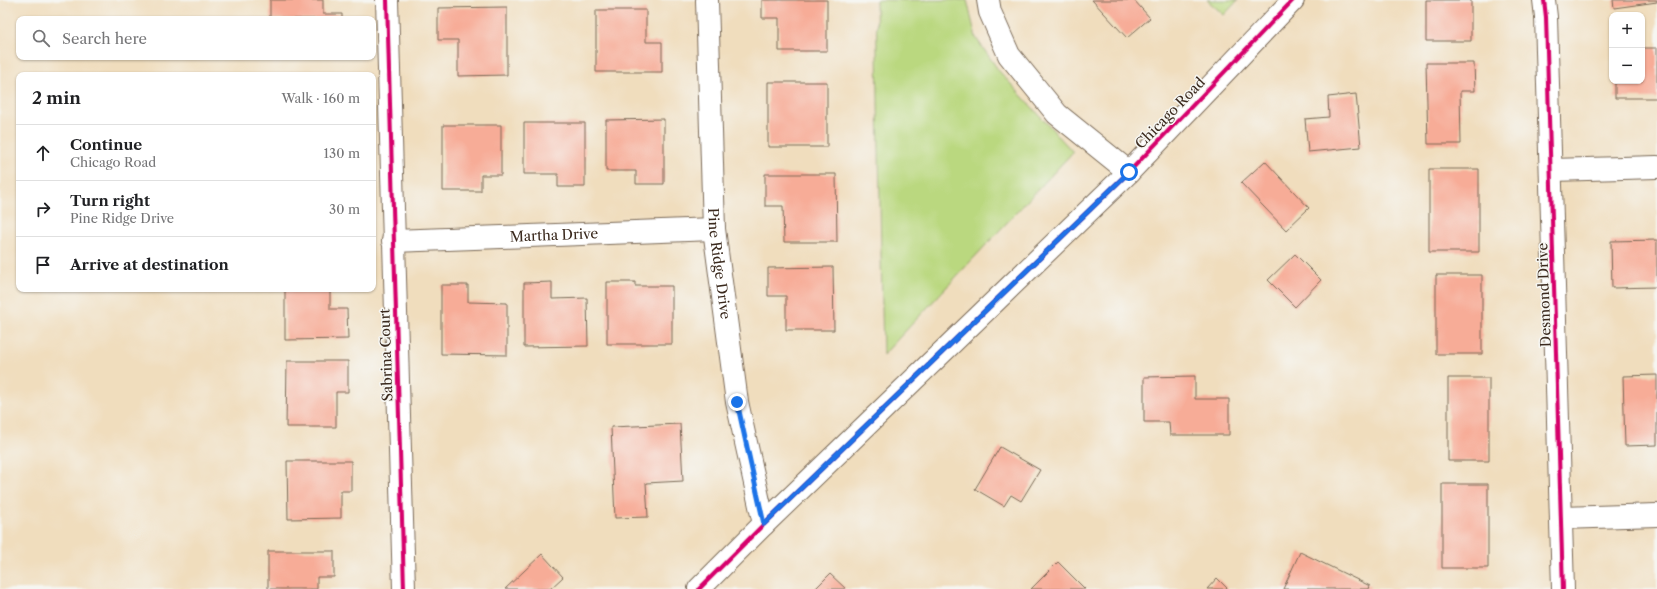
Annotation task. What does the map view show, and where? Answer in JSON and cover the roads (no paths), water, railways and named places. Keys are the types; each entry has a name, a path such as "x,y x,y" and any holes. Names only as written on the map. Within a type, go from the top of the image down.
{"street":[{"name":"Sabrina Court","path":"388,0 393,241 404,589"},
{"name":"Pine Ridge Drive","path":"707,0 714,229 737,402 764,524"},
{"path":"988,0 990,12 1009,55 1057,114 1129,172"},
{"name":"Chicago Road","path":"699,589 764,524 1129,172 1293,0"},
{"name":"Desmond Drive","path":"1544,0 1552,170 1563,589"},
{"path":"1552,170 1657,167"},
{"name":"Martha Drive","path":"393,241 714,229"},
{"path":"1562,518 1657,515"}]}
